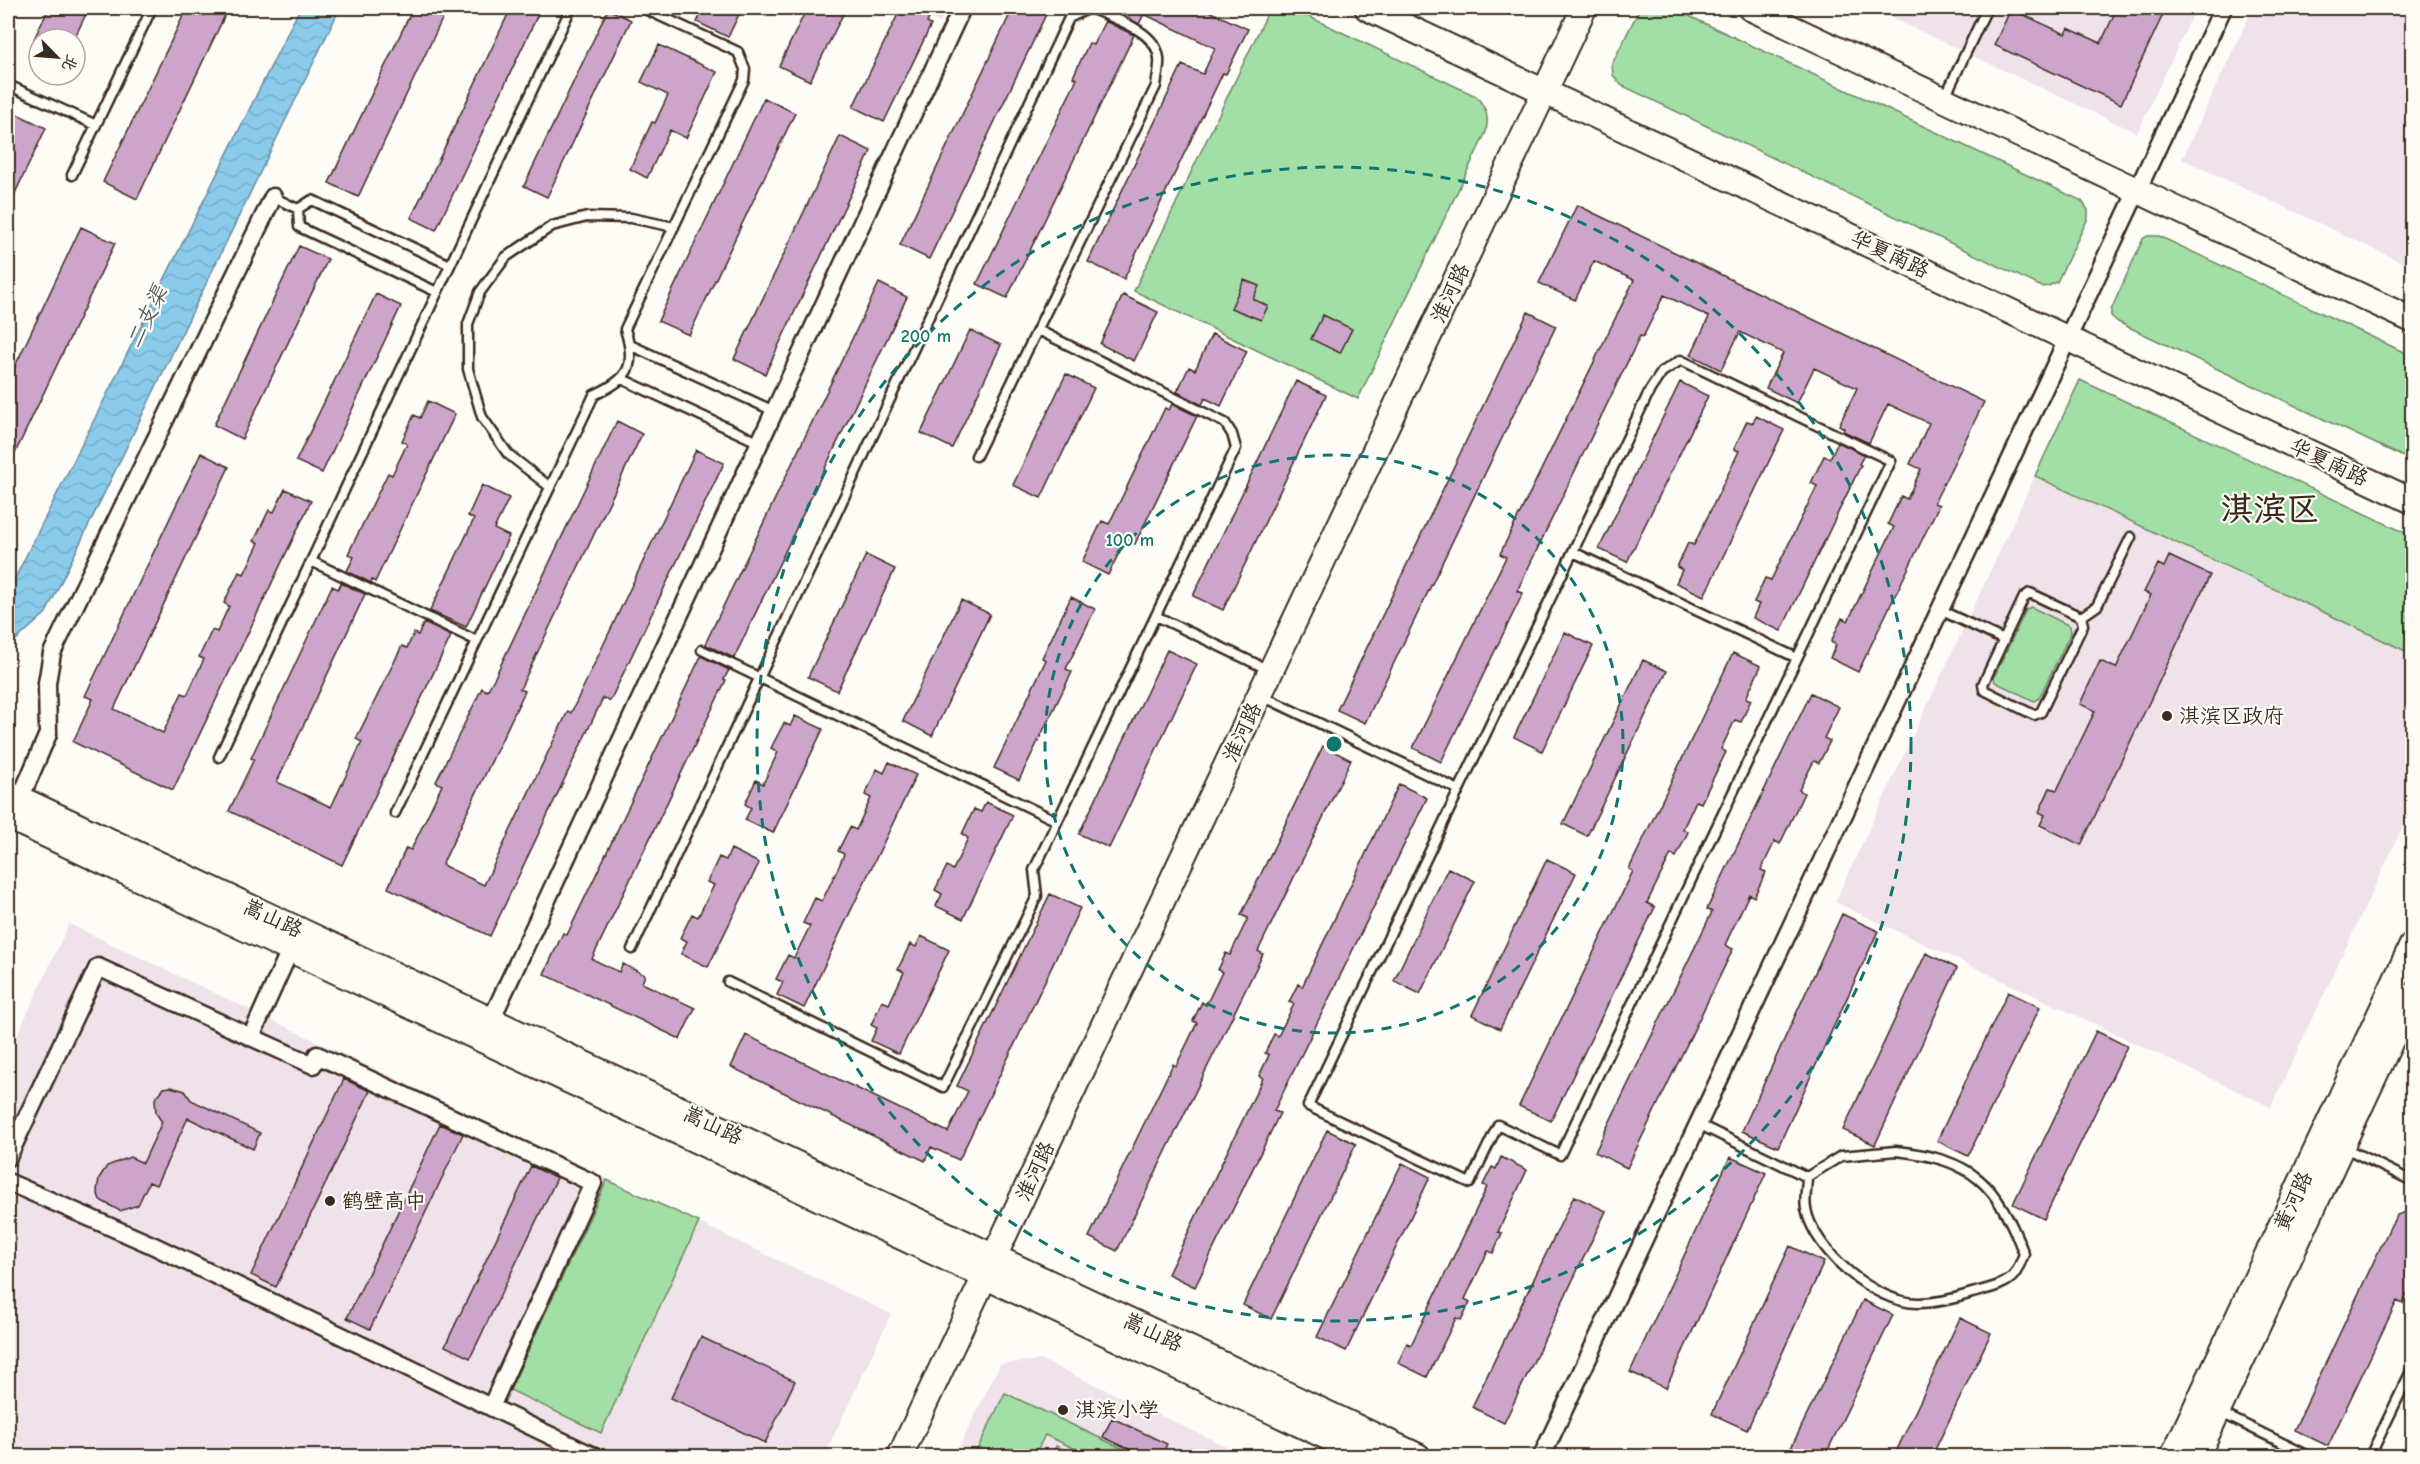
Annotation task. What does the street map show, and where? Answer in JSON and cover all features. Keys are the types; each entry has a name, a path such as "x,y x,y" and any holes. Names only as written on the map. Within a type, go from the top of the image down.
{"street":[{"path":"491,1020 962,8"},
{"name":"华夏南路","path":"1367,8 2412,501"},
{"name":"淮河路","path":"900,1456 1584,8"},
{"path":"1750,8 2412,320"},
{"path":"1542,1456 2223,8"},
{"path":"12,803 48,734 47,683 52,653 273,197"},
{"name":"嵩山路","path":"12,803 290,950 990,1267 1418,1456"},
{"name":"嵩山路","path":"12,803 491,1020 1367,1456"},
{"name":"黄河路","path":"2173,1456 2412,945"},
{"path":"251,1037 290,950"},
{"path":"8,1157 98,967 313,1065 317,1055 593,1183 491,1407"},
{"name":"黄河路","path":"2197,1456 2412,996"},
{"path":"8,1182 152,1245 593,1456"}],"lane":[{"path":"72,175 152,8"},
{"path":"219,757 571,8"},
{"path":"395,813 594,395 615,386 628,373 631,360 630,345 625,329 744,80 745,69 738,52 643,8"},
{"path":"632,949 1069,18 1090,8 1146,34 1154,42 1159,58 1156,86 976,456"},
{"path":"1944,99 1987,8"},
{"path":"8,85 96,124"},
{"path":"273,197 298,210"},
{"path":"298,210 312,201 450,265"},
{"path":"298,210 299,227 437,292"},
{"path":"550,487 508,454 482,417 468,369 468,324 480,292 506,256 552,226 587,217 631,218 674,227"},
{"path":"728,982 943,1087 1037,896 1034,870 1236,448 1232,434 1225,423 1038,330"},
{"path":"630,345 774,411"},
{"path":"1681,360 1891,461 1797,658 1560,1155 1498,1125 1470,1183 1308,1106 1650,390 1662,372 1681,360"},
{"path":"622,379 760,443"},
{"path":"2081,617 2097,606 2131,537"},
{"path":"1573,552 1797,658"},
{"path":"310,561 477,641"},
{"path":"2030,593 2081,617 2083,625 2041,712 2034,715 1984,690 1983,684 2024,597 2030,593"},
{"path":"1940,610 2004,640"},
{"path":"1156,616 1271,671"},
{"path":"702,650 1057,821"},
{"path":"1260,695 1459,790"},
{"path":"1698,1124 1807,1177"},
{"path":"2342,1147 2412,1181"},
{"path":"1896,1151 1937,1157 1975,1174 1995,1195 2010,1219 2024,1254 2014,1275 2002,1283 1965,1296 1918,1304 1893,1299 1868,1286 1846,1270 1823,1246 1806,1209 1807,1177 1841,1156 1896,1151"},
{"path":"2370,1456 2412,1369"},
{"path":"2218,1412 2309,1456"}],"shaded area":[{"path":"907,8 947,8 940,23"},
{"path":"1871,8 2196,8 2137,133"},
{"path":"2253,8 2412,8 2412,267 2182,159"},
{"name":"淇滨区政府","path":"2035,476 2412,654 2412,807 2271,1107 1835,902"},
{"name":"鹤壁高中","path":"69,924 891,1314 824,1456 8,1456 8,1055"},
{"path":"2412,1131 2412,1159 2402,1154"},
{"name":"淇滨小学","path":"1042,1360 1247,1456 955,1456 1000,1364"}],"green space":[{"path":"1270,8 1291,8 1476,96 1486,113 1486,132 1358,399 1134,291"},
{"path":"1640,8 1672,8 2082,201 2088,210 2088,218 2057,282 2042,287 1621,85 1613,75 1612,64"},
{"path":"2147,236 2159,236 2412,356 2412,461 2118,322 2111,316 2111,310 2143,239"},
{"path":"2080,380 2412,536 2412,654 2035,476"},
{"path":"2031,607 2070,626 2071,632 2039,698 2034,701 1995,682 1994,677 2026,610"},
{"path":"607,1180 699,1222 601,1433 510,1390"},
{"path":"1005,1393 1138,1456 1091,1456 1045,1435 1034,1456 974,1456"},
{"path":"1056,1446 1079,1456 1051,1456"}],"water":[{"name":"二支渠","path":"300,8 340,8 46,613 8,647 8,592"}],"building":[{"path":"49,8 89,8 80,27 40,27"},
{"path":"187,8 216,8 226,13 137,199 103,182"},
{"path":"413,8 428,8 444,15 358,197 329,183"},
{"path":"511,8 541,8 436,230 411,218"},
{"path":"704,8 742,8 728,37 697,22"},
{"path":"807,8 846,8 810,81 779,66"},
{"path":"901,8 934,8 927,23 931,25 884,122 853,107"},
{"path":"1013,8 1049,8 929,259 900,245"},
{"path":"1111,8 1202,8 1248,29 1226,74 1223,73 1124,279 1088,262 1182,65 1203,74 1215,48 1144,14 1139,24 1110,10"},
{"path":"2117,8 2166,8 2121,104 1994,45 2011,9 2065,34 2068,28 2101,43"},
{"path":"608,9 631,20 547,197 524,186"},
{"path":"1105,21 1134,35 1007,298 977,284 1077,79 1073,77 1089,43 1093,45"},
{"path":"659,45 717,72 686,138 670,130 647,178 630,169 652,122 655,123 668,95 641,82"},
{"path":"764,98 795,113 689,335 658,321"},
{"path":"15,113 46,128 8,208 8,129"},
{"path":"840,136 871,151 765,374 734,359"},
{"path":"1577,205 1984,402 1934,503 1939,505 1858,672 1830,658 1836,645 1831,642 1842,618 1848,621 1894,527 1888,524 1901,496 1907,499 1921,469 1910,464 1929,423 1888,404 1869,443 1843,431 1844,428 1839,425 1857,388 1814,368 1797,403 1766,388 1783,353 1740,332 1721,370 1691,355 1709,317 1664,295 1643,337 1640,336 1517,591 1523,593 1441,762 1413,748 1506,557 1500,554 1634,280 1594,261 1575,300 1539,283"},
{"path":"81,227 115,243 8,468 8,381"},
{"path":"299,246 328,259 242,439 214,425"},
{"path":"1244,280 1259,286 1253,299 1268,306 1261,320 1231,308"},
{"path":"879,283 907,297 734,658 706,645 707,640"},
{"path":"376,294 401,306 322,473 296,461"},
{"path":"1123,295 1158,312 1134,361 1100,344"},
{"path":"1528,312 1556,326 1365,723 1337,710"},
{"path":"1323,315 1352,329 1340,353 1311,339"},
{"path":"970,330 1001,345 952,448 921,433"},
{"path":"1212,334 1247,351 1221,406 1205,398 1202,405 1177,392 1189,367 1195,370"},
{"path":"1066,374 1094,388 1041,498 1013,485"},
{"path":"1296,381 1326,395 1223,610 1193,596"},
{"path":"1680,382 1708,396 1627,562 1599,549"},
{"path":"428,401 455,414 375,582 372,580 371,583 347,571 354,557 348,554 388,473 392,475 407,444 402,441 414,415 420,418"},
{"path":"1172,404 1197,416 1135,544 1126,539 1108,575 1082,562 1102,521 1109,524 1165,408 1169,410"},
{"path":"1756,416 1784,430 1704,596 1676,583 1682,570 1677,567 1688,543 1694,545 1739,451 1734,449 1747,421 1753,423"},
{"path":"617,421 642,434 520,689 525,691 442,865 484,885 568,711 571,713 696,450 724,463 610,701 603,698 490,936 388,888 406,848 411,850 442,785 436,782 482,688 487,691 495,677"},
{"path":"1838,442 1864,455 1859,464 1861,465 1781,631 1753,618 1759,604 1754,602 1765,578 1771,580 1817,486 1811,483 1824,456 1830,458"},
{"path":"201,453 229,467 114,709 163,733 182,693 187,695 204,659 199,657 212,630 217,632 229,606 224,603 239,572 244,574 259,543 254,541 269,510 274,512 285,489 311,501 173,790 73,742 93,699 85,696"},
{"path":"482,485 509,498 494,529 509,536 466,627 430,611 474,519 468,516"},
{"path":"866,555 895,569 837,691 808,677"},
{"path":"2169,556 2210,575 2081,845 2040,825 2045,815 2039,812 2050,788 2057,790 2095,711 2080,704 2100,661 2116,668 2151,595 2144,592 2158,564 2164,567"},
{"path":"341,583 365,594 277,782 331,807 362,742 356,739 402,646 407,648 414,633 418,635 424,623 451,636 342,865 229,811 254,759 251,758 332,586 338,589"},
{"path":"1071,597 1095,609 1066,669 1072,672 1019,780 994,768 1046,660 1042,658"},
{"path":"961,600 990,614 932,736 903,721"},
{"path":"1565,632 1593,646 1542,751 1514,737"},
{"path":"1167,650 1197,664 1109,848 1079,834"},
{"path":"1733,653 1761,666 1746,698 1751,700 1741,722 1735,720 1721,749 1726,752 1701,803 1696,801 1683,829 1688,832 1676,857 1671,854 1647,903 1655,907 1551,1121 1519,1106 1633,871 1629,869"},
{"path":"701,656 729,670 724,679 726,680 592,959 619,972 623,964 645,975 642,983 695,1008 680,1039 544,974 563,933 567,935"},
{"path":"1643,660 1667,671 1587,836 1563,824"},
{"path":"1811,693 1839,707 1824,738 1830,741 1819,763 1814,761 1799,790 1804,793 1780,844 1775,841 1761,870 1766,872 1754,897 1749,894 1725,945 1733,949 1627,1168 1595,1152 1712,912 1707,909"},
{"path":"795,716 823,729 773,833 745,820 751,808 745,804 756,780 763,784 778,752 771,748 784,723 790,726"},
{"path":"1323,746 1351,760 1258,951 1263,954 1117,1251 1089,1237 1173,1064 1176,1066 1197,1023 1193,1021 1202,1002 1206,1005 1222,972 1218,970 1226,953 1230,955 1248,918 1241,915"},
{"path":"889,762 916,775 804,1008 777,995 783,982 776,979 788,955 794,958 810,926 803,923 815,898 822,901 839,866 844,854 838,851 850,827 856,830 871,798 865,795 877,769 884,773"},
{"path":"1399,784 1427,798 1274,1111 1280,1113 1195,1287 1168,1274 1263,1078 1259,1076 1269,1055 1265,1053 1274,1034 1278,1036 1294,1004 1289,1002 1298,984 1302,987"},
{"path":"986,802 1013,815 963,919 936,906 942,894 935,890 947,866 953,870 968,838 962,834 974,809 981,812"},
{"path":"731,849 759,863 708,967 681,954 687,941 680,938 692,914 698,917 714,885 707,882 719,857 726,860"},
{"path":"1547,859 1576,873 1500,1029 1472,1015"},
{"path":"1448,868 1475,881 1420,994 1394,981"},
{"path":"1050,894 1080,908 959,1160 931,1147 925,1161 731,1067 746,1035 948,1132 968,1091 957,1086"},
{"path":"1842,914 1878,931 1778,1147 1742,1131"},
{"path":"921,936 949,950 899,1054 871,1041 877,1028 871,1025 882,1001 889,1004 904,972 898,969 910,944 916,947"},
{"path":"1926,953 1957,968 1875,1145 1843,1130"},
{"path":"2008,992 2040,1007 1968,1156 1937,1141"},
{"path":"2096,1031 2127,1046 2044,1219 2013,1204"},
{"path":"344,1079 370,1091 276,1287 251,1275"},
{"path":"171,1087 185,1091 191,1100 260,1133 253,1149 188,1118 156,1185 149,1182 138,1205 120,1211 100,1200 97,1191 99,1178 107,1166 130,1157 143,1163 162,1122 156,1113 155,1099 164,1088"},
{"path":"440,1124 463,1134 370,1329 347,1318"},
{"path":"1327,1130 1356,1144 1271,1319 1243,1305"},
{"path":"1501,1157 1527,1170 1498,1232 1502,1233 1493,1253 1488,1251 1465,1299 1470,1302 1461,1320 1456,1318 1427,1377 1398,1363 1407,1343 1411,1345 1487,1187 1483,1185 1492,1167 1496,1169"},
{"path":"1730,1157 1766,1173 1666,1388 1630,1372"},
{"path":"1402,1163 1430,1177 1346,1351 1317,1337"},
{"path":"531,1166 557,1178 470,1358 445,1346"},
{"path":"1574,1196 1606,1211 1504,1423 1472,1407"},
{"path":"2412,1210 2412,1283 2403,1304 2397,1301 2328,1446 2294,1430 2391,1225 2397,1215"},
{"path":"1790,1246 1824,1262 1747,1430 1712,1414"},
{"path":"1863,1300 1893,1315 1825,1456 1808,1456 1791,1448"},
{"path":"1960,1318 1991,1333 1932,1456 1894,1456"},
{"path":"701,1337 795,1381 765,1443 671,1398"},
{"path":"1112,1418 1167,1444 1161,1456 1144,1456 1103,1437"}],"place":[{"name":"淇滨区政府","path":"2167,716"},
{"name":"鹤壁高中","path":"330,1201"},
{"name":"淇滨小学","path":"1063,1410"}],"district":[{"name":"淇滨区","path":"2270,509"}]}
